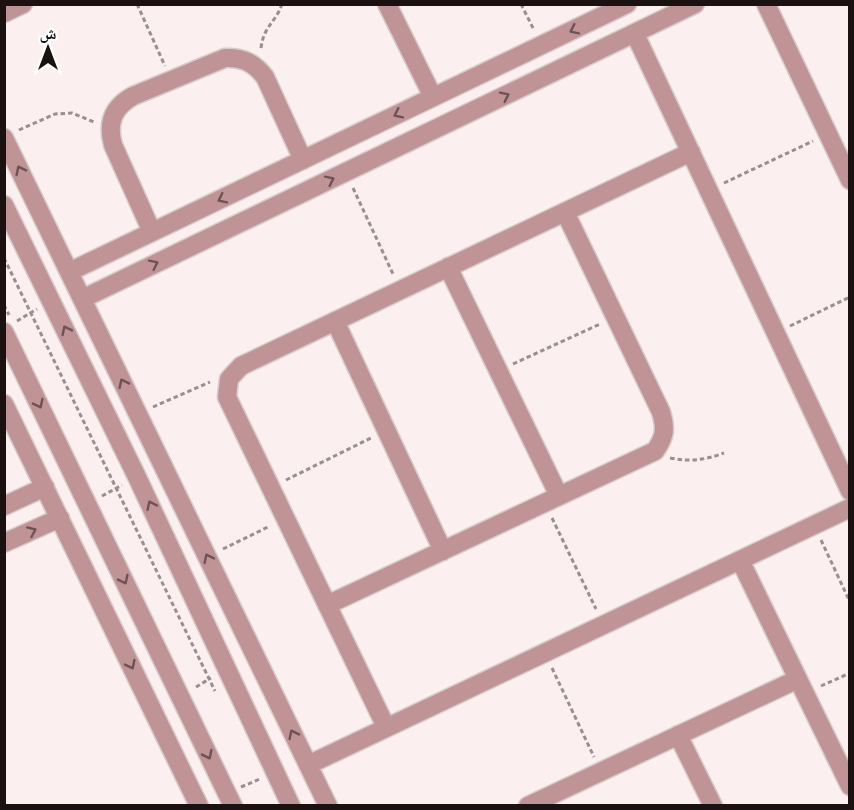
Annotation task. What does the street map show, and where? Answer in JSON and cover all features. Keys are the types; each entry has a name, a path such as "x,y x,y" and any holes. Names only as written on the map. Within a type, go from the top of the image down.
{"street":[{"path":"4,13 23,4"},
{"path":"387,4 433,97"},
{"path":"69,272 627,4"},
{"path":"82,299 696,4"},
{"path":"765,4 849,180"},
{"path":"635,33 849,492"},
{"path":"524,54 537,80"},
{"path":"152,232 110,134 110,122 115,111 123,102 225,58 248,61 265,77 303,160"},
{"path":"10,135 39,210 328,806"},
{"path":"386,727 227,397 229,379 241,366 691,152"},
{"path":"4,204 137,477 291,806"},
{"path":"13,223 39,210"},
{"path":"327,605 655,451 663,440 666,426 661,412 565,212"},
{"path":"113,251 125,278"},
{"path":"448,267 498,371 552,500"},
{"path":"335,321 443,551"},
{"path":"9,328 87,504 230,800"},
{"path":"4,404 199,806"},
{"path":"4,506 45,487"},
{"path":"308,765 849,508"},
{"path":"6,538 60,518"},
{"path":"740,560 849,786"},
{"path":"225,662 249,642"},
{"path":"528,806 678,735 801,686"},
{"path":"678,735 713,806"}],"path":[{"path":"137,4 171,80"},
{"path":"258,68 262,37 282,4"},
{"path":"521,4 542,45"},
{"path":"10,135 55,114 72,113 95,123 110,134"},
{"path":"709,190 828,134"},
{"path":"346,172 401,290"},
{"path":"4,258 219,699"},
{"path":"775,333 849,297"},
{"path":"9,328 51,300"},
{"path":"498,371 615,317"},
{"path":"138,414 201,385 229,379"},
{"path":"271,488 387,431"},
{"path":"655,451 671,458 689,461 707,459 724,453"},
{"path":"87,504 137,477"},
{"path":"552,500 604,624"},
{"path":"207,557 286,518"},
{"path":"814,525 849,602"},
{"path":"545,652 601,771"},
{"path":"180,696 210,679 225,662"},
{"path":"801,686 849,674"},
{"path":"230,800 257,780 275,771"},
{"path":"257,780 261,788"}]}
